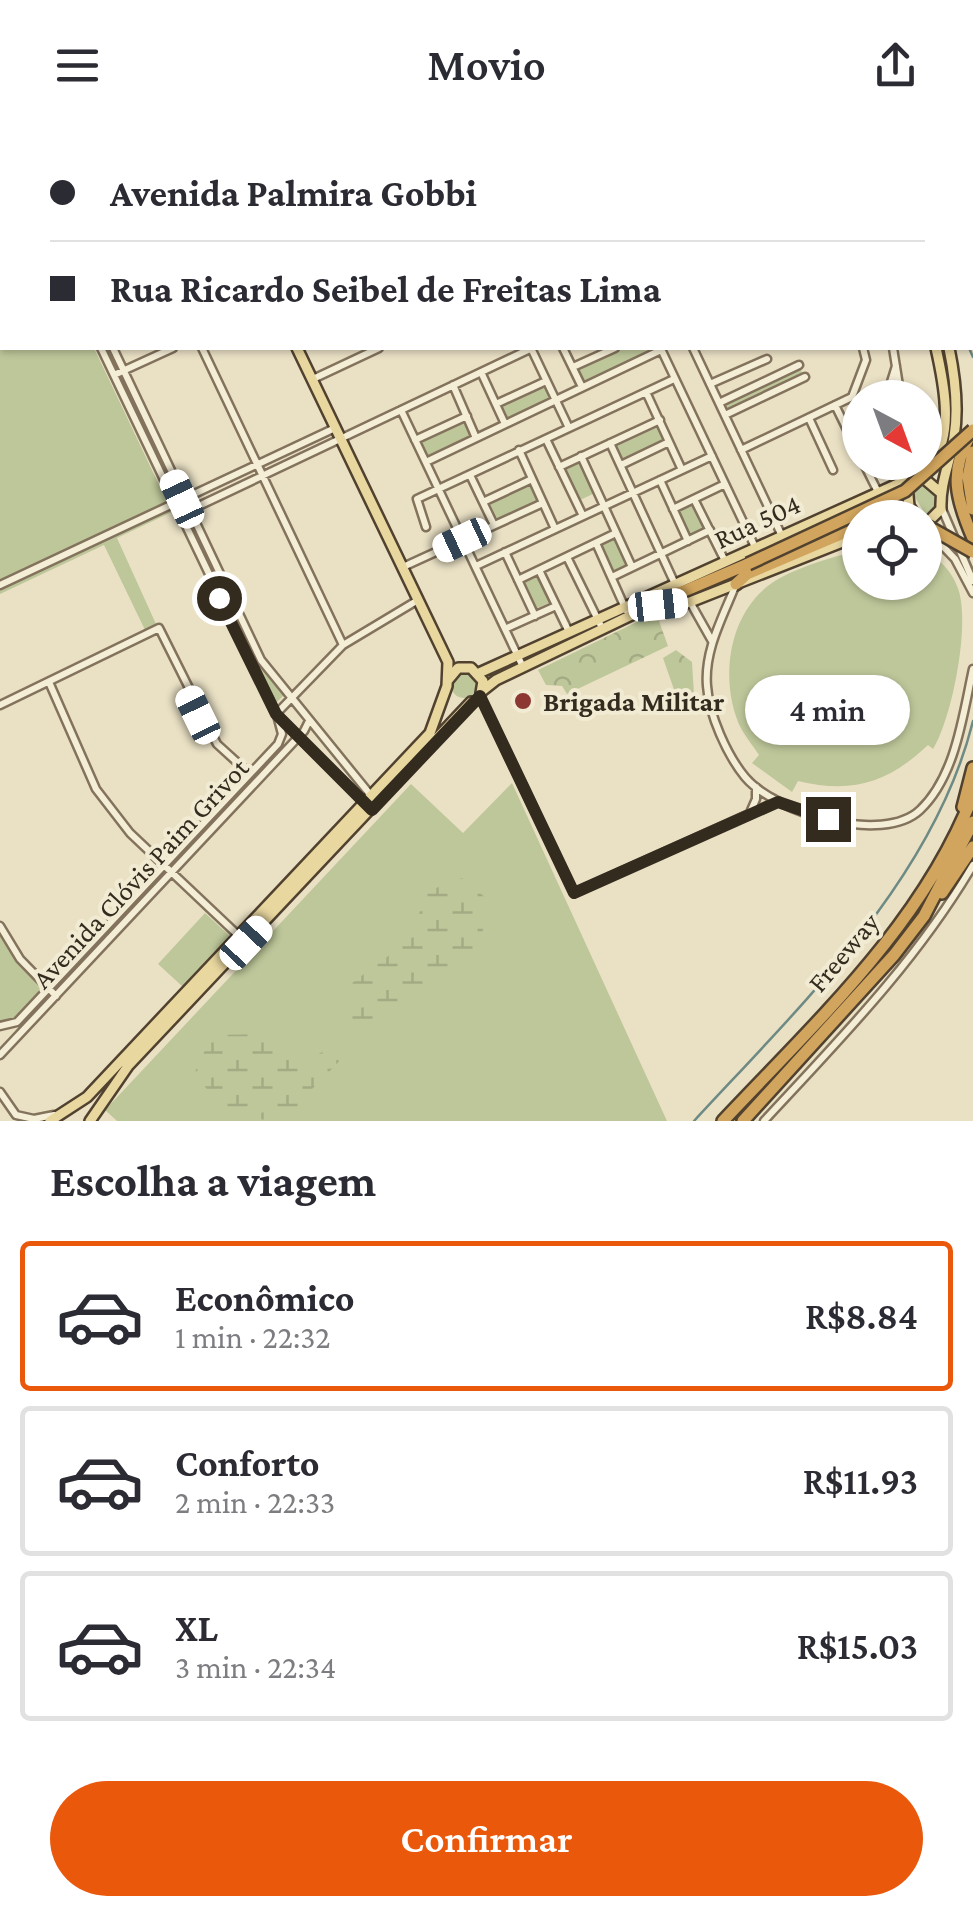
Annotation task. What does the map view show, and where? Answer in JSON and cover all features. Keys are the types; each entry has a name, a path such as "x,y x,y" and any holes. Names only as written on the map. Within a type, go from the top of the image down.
{"highway":[{"path":"973,430 962,451 955,484 973,538"},
{"path":"658,596 682,592 906,490 973,430"},
{"path":"973,452 968,477 973,509"},
{"path":"739,567 842,532"},
{"path":"942,535 973,552"},
{"path":"736,584 739,567"},
{"path":"967,821 973,768"},
{"name":"Freeway","path":"743,1121 858,998 924,916 967,821 973,795"},
{"name":"Freeway","path":"722,1121 885,944 967,821"},
{"path":"924,916 973,848"}],"main road":[{"path":"298,350 448,662 447,683 430,732 371,803"},
{"path":"936,350 941,380"},
{"path":"941,500 956,419 949,350"},
{"path":"942,384 942,444"},
{"name":"Rua 504","path":"639,608 675,584 739,567 755,547 905,480"},
{"path":"739,567 907,480"},
{"path":"929,480 941,493"},
{"path":"773,547 781,534"},
{"path":"538,655 570,635 600,625 626,610 690,602 842,542"},
{"path":"448,662 479,674 522,662 639,608"},
{"path":"92,1119 128,1066 243,939 478,696 522,662"},
{"path":"447,683 458,668"},
{"path":"478,696 479,674"},
{"path":"447,683 455,700 478,696"},
{"path":"50,1121 84,1099 243,939"},
{"path":"84,1099 104,1104"},
{"path":"84,1099 91,1107 92,1119"}],"street":[{"path":"102,350 249,639 371,803"},
{"path":"114,350 178,501"},
{"path":"114,375 168,350"},
{"path":"203,350 342,645"},
{"path":"313,379 372,350"},
{"path":"184,512 527,350"},
{"path":"532,350 569,428"},
{"path":"564,350 582,387"},
{"path":"573,367 611,350"},
{"path":"426,462 657,350"},
{"path":"662,350 755,547"},
{"path":"694,350 781,534"},
{"path":"741,450 857,392 866,358 863,350"},
{"path":"894,350 899,380"},
{"path":"710,384 767,359"},
{"path":"892,380 898,360"},
{"path":"719,403 799,365"},
{"path":"481,372 505,424"},
{"path":"426,528 415,501 674,378"},
{"path":"725,416 805,378"},
{"path":"496,404 546,381"},
{"path":"453,385 476,438"},
{"path":"646,392 682,470"},
{"path":"835,406 842,420"},
{"path":"401,410 522,662"},
{"path":"416,440 467,416"},
{"path":"809,418 833,470"},
{"path":"559,467 660,420"},
{"path":"0,585 336,427"},
{"path":"546,439 584,516"},
{"path":"621,465 670,442"},
{"path":"610,443 675,584"},
{"path":"520,450 555,529"},
{"path":"581,456 632,567"},
{"path":"476,566 712,456"},
{"path":"470,474 494,526"},
{"path":"482,502 532,479"},
{"path":"660,480 688,541"},
{"path":"872,480 877,490"},
{"path":"673,509 725,484"},
{"path":"694,498 710,530 739,567"},
{"path":"404,567 543,503"},
{"path":"942,509 973,581"},
{"path":"184,512 276,714 371,803"},
{"path":"612,577 710,530"},
{"path":"518,580 616,533"},
{"path":"596,543 626,610"},
{"path":"942,545 955,559 973,594"},
{"path":"506,552 535,616"},
{"path":"567,556 600,625"},
{"path":"539,570 570,635"},
{"path":"736,584 712,642 707,689 735,762 756,787 778,802 828,819 887,824 906,820 940,785 973,668"},
{"name":"Avenida Clóvis Paim Grivot","path":"0,1026 17,1022 250,774 280,739 276,714 342,645 418,600"},
{"path":"690,602 708,628 712,642"},
{"path":"506,628 556,606"},
{"path":"0,704 159,628 216,744 250,774"},
{"path":"49,682 96,789 130,833 243,939"},
{"path":"478,696 574,893 778,802"},
{"name":"Avenida Clóvis Paim Grivot","path":"0,1056 298,738 309,720"},
{"path":"748,816 756,799 756,787"},
{"path":"764,1121 880,998 949,906 973,864"},
{"path":"0,926 20,960 56,996"},
{"path":"0,1092 16,1115 34,1119 60,1114"}],"green space":[{"path":"0,350 95,350 172,512 117,538 156,624 145,630 104,545 0,594"},
{"path":"619,350 654,350 582,383 576,369"},
{"path":"799,366 804,377 727,414 722,403"},
{"path":"544,385 551,399 507,420 501,405"},
{"path":"465,421 473,438 429,458 421,441"},
{"path":"658,427 665,441 621,461 615,447"},
{"path":"580,461 595,493 578,501 563,469"},
{"path":"531,484 539,500 498,520 490,504"},
{"path":"926,484 935,493 936,500 917,500 912,492"},
{"path":"694,503 706,531 690,538 678,511"},
{"path":"187,515 247,642 284,695 274,705"},
{"path":"615,537 628,565 613,573 599,545"},
{"path":"842,555 842,600 942,600 942,564 954,580 961,601 958,669 947,716 933,749 928,745 884,777 868,782 835,786 798,781 792,792 752,763 759,755 740,726 732,703 733,642 750,605 763,590 799,569"},
{"path":"538,574 551,602 535,609 522,581"},
{"path":"643,619 659,621 668,646 567,694 562,686 546,685 538,670"},
{"path":"676,650 692,662 694,695 678,701 663,658"},
{"path":"464,672 473,676 477,685 473,694 464,698 455,694 451,685 455,676"},
{"path":"512,783 667,1121 117,1121 105,1110 411,784 463,833"},
{"path":"462,878 486,898 476,952 451,980 396,1012 347,1053 303,1098 307,1121 241,1115 206,1088 195,1072 212,1035 269,1034 300,1065 351,1035 352,983 411,939 426,892"},
{"path":"205,913 230,936 183,987 158,964"},
{"path":"0,935 17,963 44,989 19,1015 0,1021"}],"waterway":[{"path":"970,350 973,357"},
{"path":"694,1121 819,985 896,886 928,834 954,779 973,721"}],"place":[{"name":"Brigada Militar","path":"523,701"}],"route":[{"path":"219,598 276,714 372,810 480,696 574,893 778,802 828,819"}]}
